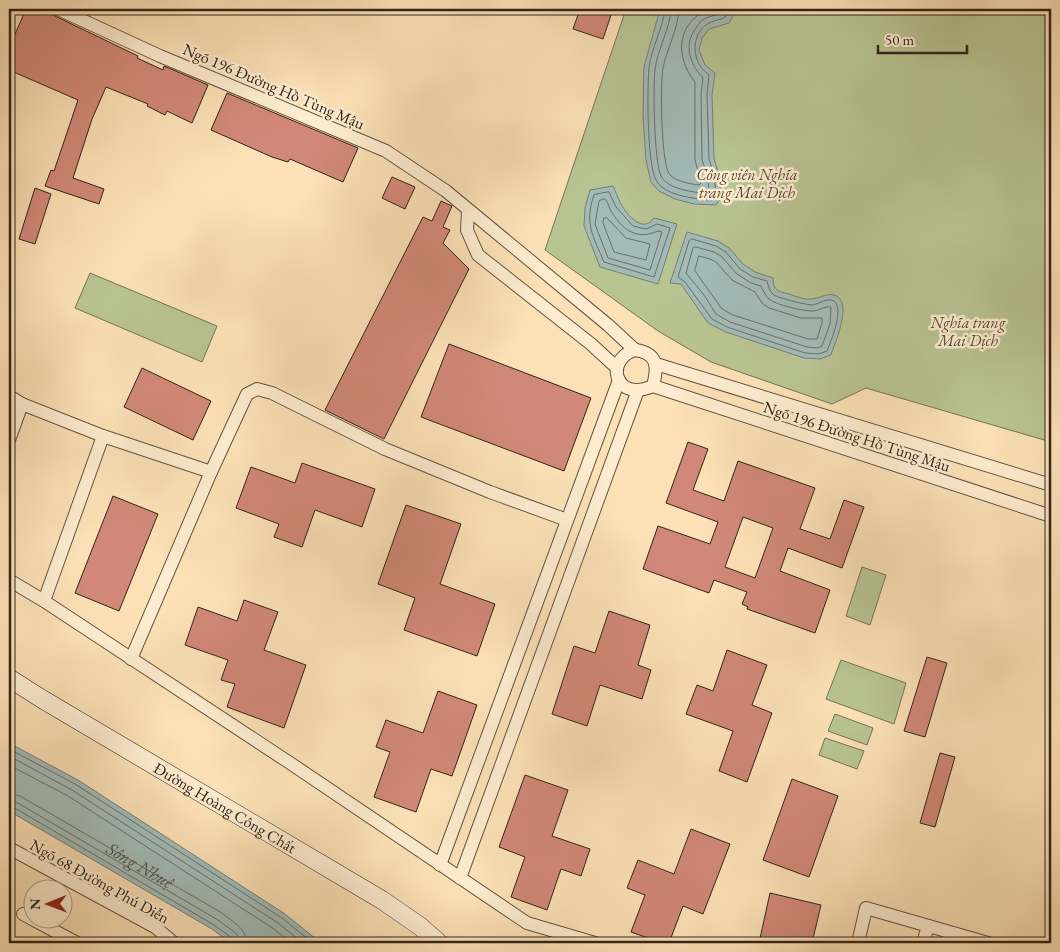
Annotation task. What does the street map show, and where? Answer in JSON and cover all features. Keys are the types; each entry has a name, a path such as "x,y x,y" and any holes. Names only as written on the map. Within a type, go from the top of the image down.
{"street":[{"name":"Ngõ 196 Đường Hồ Tùng Mậu","path":"58,9 160,56 386,151 446,191 608,325 634,350"},
{"path":"440,864 568,520 618,374 620,359 626,353 634,350 644,351 651,356 656,364 656,373 653,386 638,390 629,389 622,384 618,374 591,344 478,255 467,230 468,210"},
{"name":"Ngõ 196 Đường Hồ Tùng Mậu","path":"656,364 1051,485"},
{"name":"Ngõ 196 Đường Hồ Tùng Mậu","path":"653,386 1051,516"},
{"path":"131,659 210,472 246,394 257,389 272,393 385,449 490,492 568,520"},
{"path":"460,878 638,390"},
{"path":"9,396 22,404 103,436 210,472"},
{"path":"9,440 22,404"},
{"path":"44,601 103,436"},
{"path":"9,580 44,601 290,763 527,924 595,943"},
{"name":"Đường Hoàng Công Chất","path":"9,678 382,900 421,927 439,943"},
{"path":"490,730 511,737"},
{"name":"Ngõ 68 Đường Phú Diễn","path":"9,848 154,927 174,943"},
{"path":"858,943 866,908 928,926 970,941 988,943"},
{"path":"923,943 928,926"},
{"path":"54,930 77,943"}],"green space":[{"name":"Công viên Nghĩa trang Mai Dịch","path":"626,9 1051,9 1051,442 866,388 832,404 711,362 658,331 545,250"},
{"path":"90,273 217,326 202,362 75,308"},
{"path":"862,567 886,575 870,625 846,616"},
{"path":"841,660 906,683 894,724 826,699"},
{"path":"835,714 873,728 867,745 828,731"},
{"path":"825,738 864,751 857,769 819,755"}],"water":[{"path":"660,9 737,9 729,23 709,29 702,38 699,50 705,65 715,73 712,95 714,159 719,174 721,197 716,205 694,204 675,199 659,191 651,182 646,160 643,116 644,67"},
{"path":"613,186 624,208 640,224 650,222 654,218 677,224 658,284 600,267 584,226 585,208 590,190"},
{"path":"687,232 718,241 729,248 743,264 755,272 773,278 774,287 779,291 804,299 834,295 840,299 843,305 842,322 831,355 820,359 804,358 726,332 708,323 681,284 670,283"},
{"name":"Sông Nhuệ","path":"9,743 78,780 285,914 321,943 231,943 212,929 9,811"}],"building":[{"path":"26,9 50,9 51,13 55,16 138,56 137,58 163,70 164,66 208,85 192,123 167,111 165,115 147,106 148,104 106,87 92,119 73,178 104,189 99,204 45,186 51,170 54,171 78,100 9,70 9,48"},
{"path":"580,9 613,9 603,39 573,29"},
{"path":"227,93 358,148 343,182 290,159 288,162 272,157 211,130"},
{"path":"392,177 415,187 405,209 382,198"},
{"path":"35,188 51,194 35,244 19,239"},
{"path":"441,201 452,206 443,227 450,230 443,243 469,269 384,439 325,410 423,217 432,221"},
{"path":"449,344 591,398 564,471 421,417"},
{"path":"142,368 211,401 193,440 124,407"},
{"path":"688,442 708,449 693,490 724,501 738,461 815,488 800,529 830,539 844,500 864,507 842,568 788,548 780,571 830,590 815,633 747,609 748,607 742,604 747,592 714,580 709,593 643,569 658,526 710,544 718,522 666,503","holes":["743,517 773,528 755,578 725,567"]},
{"path":"302,463 375,489 362,527 315,510 302,547 274,537 279,524 236,508 251,467 295,483"},
{"path":"113,496 158,514 119,611 75,593"},
{"path":"406,505 461,524 440,584 495,604 477,656 404,630 415,598 378,584"},
{"path":"244,600 278,612 264,650 306,665 284,728 227,707 235,684 221,680 228,660 185,645 198,607 237,621"},
{"path":"609,611 650,625 638,665 651,670 642,699 600,685 587,726 552,714 574,646 595,653"},
{"path":"727,650 767,665 752,705 772,713 747,782 719,771 733,731 686,714 697,685 713,691"},
{"path":"927,657 947,663 925,737 904,731"},
{"path":"438,691 477,705 452,776 431,769 416,812 374,797 390,752 376,747 386,720 423,733"},
{"path":"940,753 955,757 935,827 920,823"},
{"path":"525,775 568,790 552,836 590,849 581,876 561,869 547,910 511,897 525,857 499,847"},
{"path":"792,779 838,796 809,877 763,860"},
{"path":"691,829 730,844 703,914 683,906 669,943 662,943 631,932 645,895 627,888 638,860 674,874"},
{"path":"770,893 821,905 812,943 759,943"}],"park label":[{"name":"Nghĩa trang Mai Dịch","path":"968,331"}]}
